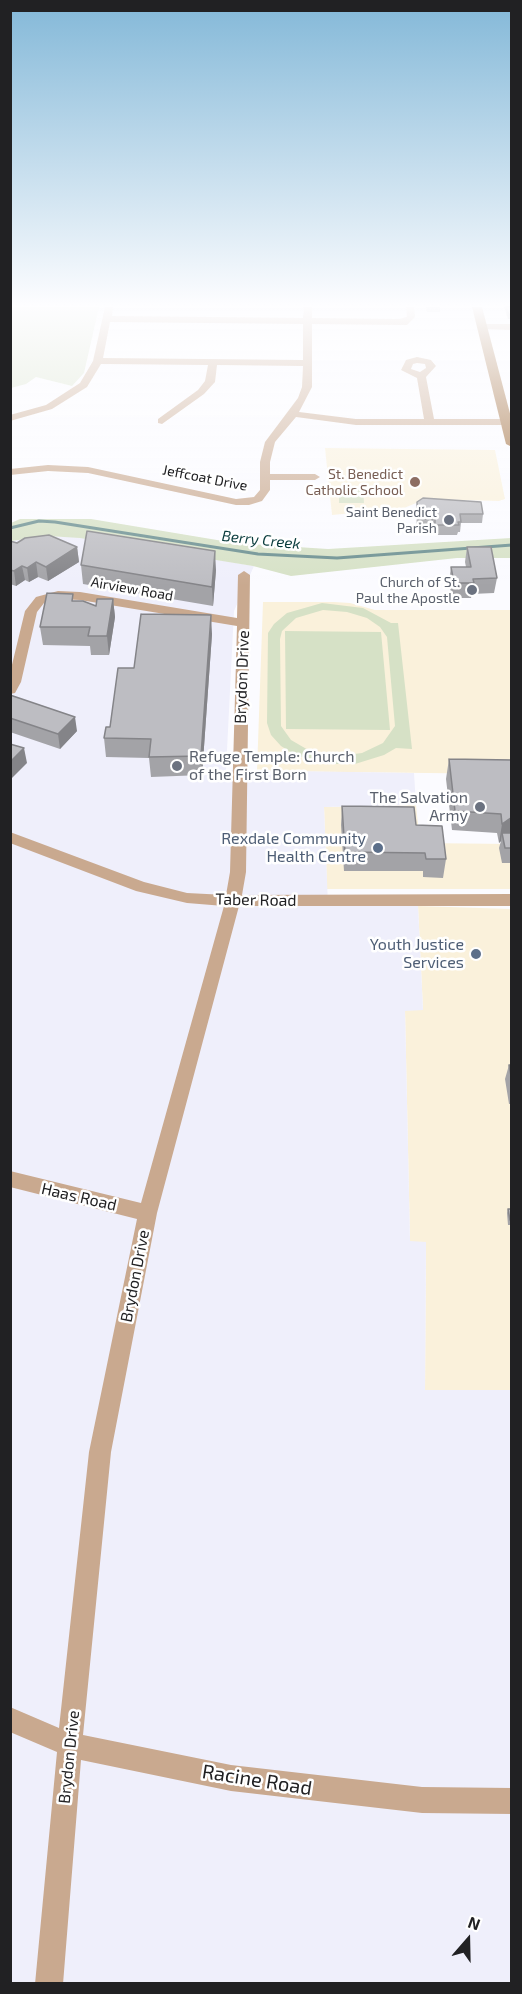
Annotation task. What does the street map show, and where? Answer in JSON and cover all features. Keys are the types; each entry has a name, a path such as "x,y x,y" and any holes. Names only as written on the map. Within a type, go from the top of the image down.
{"main road":[{"path":"500,400 512,444"}],"street":[{"path":"10,418 43,410 62,400"},
{"path":"162,421 190,400"},
{"name":"Jeffcoat Drive","path":"10,471 48,468 88,470 244,502 256,500 263,495 266,477 265,462 270,442 293,414 300,400"},
{"path":"425,400 429,421"},
{"path":"293,414 348,421 506,422"},
{"path":"266,477 315,477"},
{"name":"Brydon Drive","path":"49,1983 70,1745 100,1452 148,1213 233,901 238,872 244,575"},
{"name":"Airview Road","path":"10,690 15,682 31,611 40,600 58,595 80,596 243,623"},
{"name":"Taber Road","path":"10,837 141,887 188,898 233,901 512,900"},
{"name":"Haas Road","path":"10,1179 148,1213"},
{"name":"Racine Road","path":"10,1719 70,1745 231,1778 422,1800 512,1801"}],"shaded area":[{"name":"St. Benedict Catholic School","path":"325,448 495,450 505,499 499,501 426,499 404,508 332,515"},
{"path":"48,536 80,537 254,566 234,611 226,770 414,773 416,805 324,807 328,905 418,906 423,1010 405,1011 410,1241 426,1242 425,1390 511,1390 512,1983 11,1984 10,541"},
{"path":"263,602 350,603 375,610 511,610 511,774 257,771"},
{"path":"416,805 420,843 511,844 511,889 327,889 324,807"},
{"path":"418,906 511,909 511,1390 425,1390 426,1242 410,1242 405,1010 423,1010"}],"green space":[{"path":"339,487 363,488 364,503 339,503"},
{"path":"20,519 91,519 235,543 328,549 511,538 512,558 457,558 291,576 253,566 80,538 48,536 11,541 11,523"},
{"path":"322,603 363,608 391,623 398,623 412,749 396,748 384,755 355,764 328,764 312,761 281,746 271,735 267,723 268,633 274,624 287,613","holes":["323,610 347,612 367,618 380,627 387,637 395,726 383,743 362,753 339,756 310,751 291,740 281,726 280,639 282,631 296,618"]},
{"path":"285,631 381,632 390,730 286,729"}],"building":[{"path":"423,498 481,502 483,514 460,514 459,525 435,525 435,519 418,519 417,502"},
{"path":"87,531 215,551 212,587 81,565"},
{"path":"49,535 77,547 46,567 36,562 27,568 22,566 14,571 10,570 10,541 17,543 25,538"},
{"path":"467,547 491,547 497,578 473,579 474,583 454,583 451,567 471,567"},
{"path":"47,593 73,594 72,601 83,601 96,606 97,599 113,599 107,636 88,636 90,627 40,627"},
{"path":"141,614 211,615 201,756 149,757 151,739 104,738 106,727 110,727 118,668 134,668"},
{"path":"10,695 75,717 58,734 10,718"},
{"path":"10,744 24,748 10,762"},
{"name":"The Salvation Army","path":"449,759 512,760 512,817 502,824 501,814 455,811"},
{"path":"342,806 414,807 416,825 442,826 446,859 426,859 425,853 345,852"},
{"path":"502,833 512,833 512,848 505,848"},
{"path":"509,1065 512,1065 512,1081"},
{"path":"508,1209 512,1209 512,1220 510,1220"}],"waterway":[{"name":"Berry Creek","path":"10,528 39,521 55,522 258,554 337,558 512,545"}],"place":[{"name":"St. Benedict Catholic School","path":"415,482"},
{"name":"Saint Benedict Parish","path":"449,520"},
{"name":"Church of St. Paul the Apostle","path":"472,590"},
{"name":"Refuge Temple: Church of the First Born","path":"177,766"},
{"name":"The Salvation Army","path":"480,807"},
{"name":"Rexdale Community Health Centre","path":"378,848"},
{"name":"Youth Justice Services","path":"476,954"}]}
